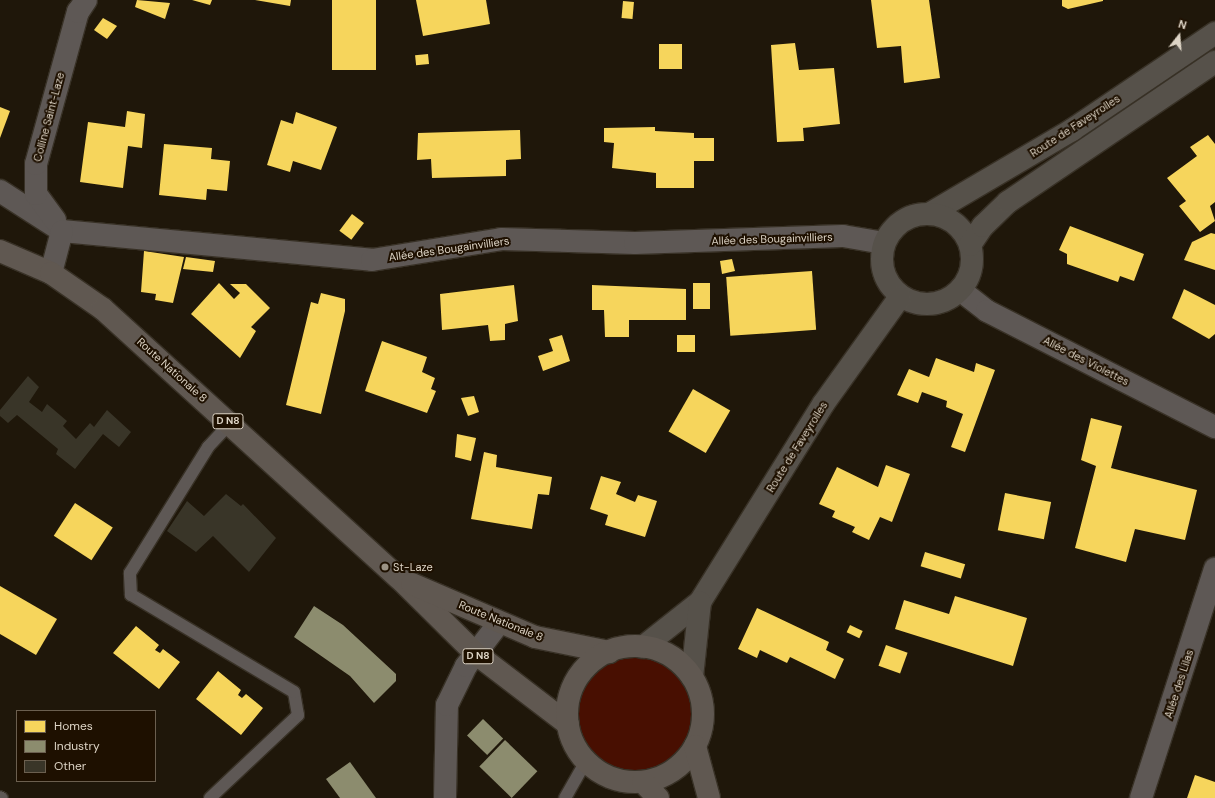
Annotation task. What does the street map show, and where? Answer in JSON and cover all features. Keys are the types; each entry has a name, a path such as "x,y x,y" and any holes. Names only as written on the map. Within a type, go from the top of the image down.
{"main road":[{"name":"Route de Faveyrolles","path":"931,213 1072,130 1215,33"},
{"path":"970,245 983,226 1008,202 1215,62"},
{"path":"931,213 956,224 970,245 973,261 960,290 942,302 928,304 900,297 883,273 884,242 903,220 931,213"},
{"name":"Route Nationale 8","path":"0,251 51,273 103,309 398,577 475,653 568,724"},
{"name":"Route de Faveyrolles","path":"643,647 700,602 824,403 900,297"},
{"name":"Route Nationale 8","path":"398,577 499,623 535,637 609,652"},
{"name":"Route de Faveyrolles","path":"692,676 700,602"},
{"path":"643,647 679,662 692,676 701,699 703,717 696,746 682,764 670,772 643,782 622,781 602,774 586,761 574,744 568,724 572,689 593,661 609,652 643,647"},
{"path":"696,746 709,798"},
{"path":"643,782 658,798"}],"street":[{"name":"Colline Saint-Laze","path":"62,230 36,194 36,164 78,12 86,0"},
{"path":"0,191 62,230 51,273"},
{"name":"Allée des Bougainvilliers","path":"62,230 372,260 501,239 635,243 843,236 884,242"},
{"name":"Allée des Violettes","path":"960,290 987,311 1215,427"},
{"name":"Allée des Lilas","path":"1141,798 1215,569"},
{"path":"445,798 447,704 475,653 499,623"}],"lane":[{"path":"210,798 298,715 294,692 131,595 130,573 208,447 230,423"},
{"path":"564,798 586,761"}],"shaded area":[{"path":"635,646 655,649 667,654 683,666 695,682 700,694 703,714 700,734 695,746 683,762 667,774 655,779 635,782 615,779 603,774 587,762 575,746 570,734 567,714 570,694 575,682 587,666 603,654 615,649"}],"building: Homes":[{"path":"137,0 170,3 165,19 135,7"},
{"path":"192,0 212,0 210,5"},
{"path":"255,0 291,0 290,6"},
{"path":"332,0 376,0 376,70 332,70"},
{"path":"416,0 486,0 490,24 423,36"},
{"path":"871,0 929,0 940,78 904,83 901,46 877,48"},
{"path":"1062,0 1103,1 1068,9 1062,6"},
{"path":"623,1 634,2 632,19 622,18"},
{"path":"103,18 117,26 107,39 94,30"},
{"path":"795,43 799,70 834,68 840,124 803,128 804,141 777,142 771,45"},
{"path":"659,44 682,44 682,69 659,69"},
{"path":"428,54 429,64 416,65 415,55"},
{"path":"0,107 10,111 0,138"},
{"path":"127,111 145,114 142,148 128,146 123,188 80,182 88,122 125,127"},
{"path":"296,112 337,127 321,170 293,161 290,172 267,165 281,120 293,124"},
{"path":"655,127 655,131 694,133 694,138 714,138 714,161 694,161 694,188 656,188 656,173 612,168 614,143 604,142 604,128"},
{"path":"520,130 521,159 506,160 506,176 432,178 431,159 417,160 418,133"},
{"path":"1208,135 1215,144 1215,202 1210,206 1215,221 1200,232 1179,206 1186,201 1167,178 1197,156 1190,147"},
{"path":"164,144 212,148 211,159 230,161 227,191 207,189 206,200 159,195"},
{"path":"352,214 364,223 351,240 339,231"},
{"path":"1070,226 1144,254 1134,281 1120,276 1118,282 1067,264 1067,254 1059,250"},
{"path":"1211,233 1215,234 1215,270 1184,260 1192,242"},
{"path":"144,251 184,257 173,303 155,300 156,294 141,292"},
{"path":"186,257 215,261 213,272 183,269"},
{"path":"732,259 735,271 722,274 720,261"},
{"path":"812,271 816,330 730,336 726,277"},
{"path":"219,283 234,299 240,293 230,284 246,284 270,308 251,327 256,331 240,358 191,314"},
{"path":"693,283 710,283 710,309 693,309"},
{"path":"514,285 518,321 505,324 505,340 490,341 488,325 442,330 440,294"},
{"path":"592,285 686,289 686,320 629,320 629,337 605,337 604,310 592,310"},
{"path":"1184,289 1215,305 1215,334 1209,339 1172,318"},
{"path":"321,293 345,299 345,311 321,414 286,405 311,302 318,304"},
{"path":"562,335 570,361 543,371 538,356 553,351 549,339"},
{"path":"677,335 695,335 695,352 677,352"},
{"path":"382,341 427,357 422,372 435,378 431,389 436,391 427,413 365,391"},
{"path":"936,358 974,372 976,363 995,370 965,452 951,447 963,414 946,407 947,401 922,392 918,403 897,395 909,369 929,377"},
{"path":"693,389 730,411 706,453 668,431"},
{"path":"474,396 479,412 468,416 461,398"},
{"path":"1091,418 1122,426 1111,468 1197,490 1185,540 1135,529 1126,562 1075,548 1096,466 1081,460"},
{"path":"457,434 476,438 471,461 455,457"},
{"path":"484,452 497,455 496,467 552,477 549,495 538,494 532,529 471,519"},
{"path":"886,465 910,474 892,522 880,517 869,540 852,532 855,527 832,517 835,511 819,504 837,467 878,487"},
{"path":"601,476 621,482 616,494 635,502 638,495 657,501 645,537 605,525 608,515 590,509"},
{"path":"1005,493 1051,502 1044,539 998,530"},
{"path":"75,503 113,528 91,560 54,536"},
{"path":"925,552 965,564 961,579 921,566"},
{"path":"0,586 57,619 36,655 0,634"},
{"path":"955,596 1027,618 1013,666 895,629 904,600 949,614"},
{"path":"757,608 829,642 826,650 844,659 835,679 790,657 787,663 760,650 757,658 738,649"},
{"path":"850,625 863,631 859,638 847,632"},
{"path":"136,626 159,645 155,650 160,653 163,649 180,662 159,689 113,653"},
{"path":"886,645 908,653 900,674 878,666"},
{"path":"218,671 241,690 238,695 242,698 246,694 263,708 241,735 196,699"},
{"path":"1195,775 1215,782 1215,798 1187,798"}],"building: Industry":[{"path":"314,606 343,625 396,674 396,681 374,703 350,676 294,637"},
{"path":"483,719 503,738 487,755 467,736"},
{"path":"505,740 537,771 512,798 479,767"},
{"path":"350,762 376,798 340,798 326,779"}],"building: Other":[{"path":"28,376 39,387 29,402 42,412 47,404 67,421 63,426 76,439 90,423 94,427 107,410 131,432 119,447 103,434 75,469 56,454 58,449 17,415 8,423 0,416 0,410"},
{"path":"226,494 241,506 243,504 276,538 249,572 213,536 196,552 167,531 187,501 204,516"}],"place":[{"name":"St-Laze","path":"385,567"}]}
